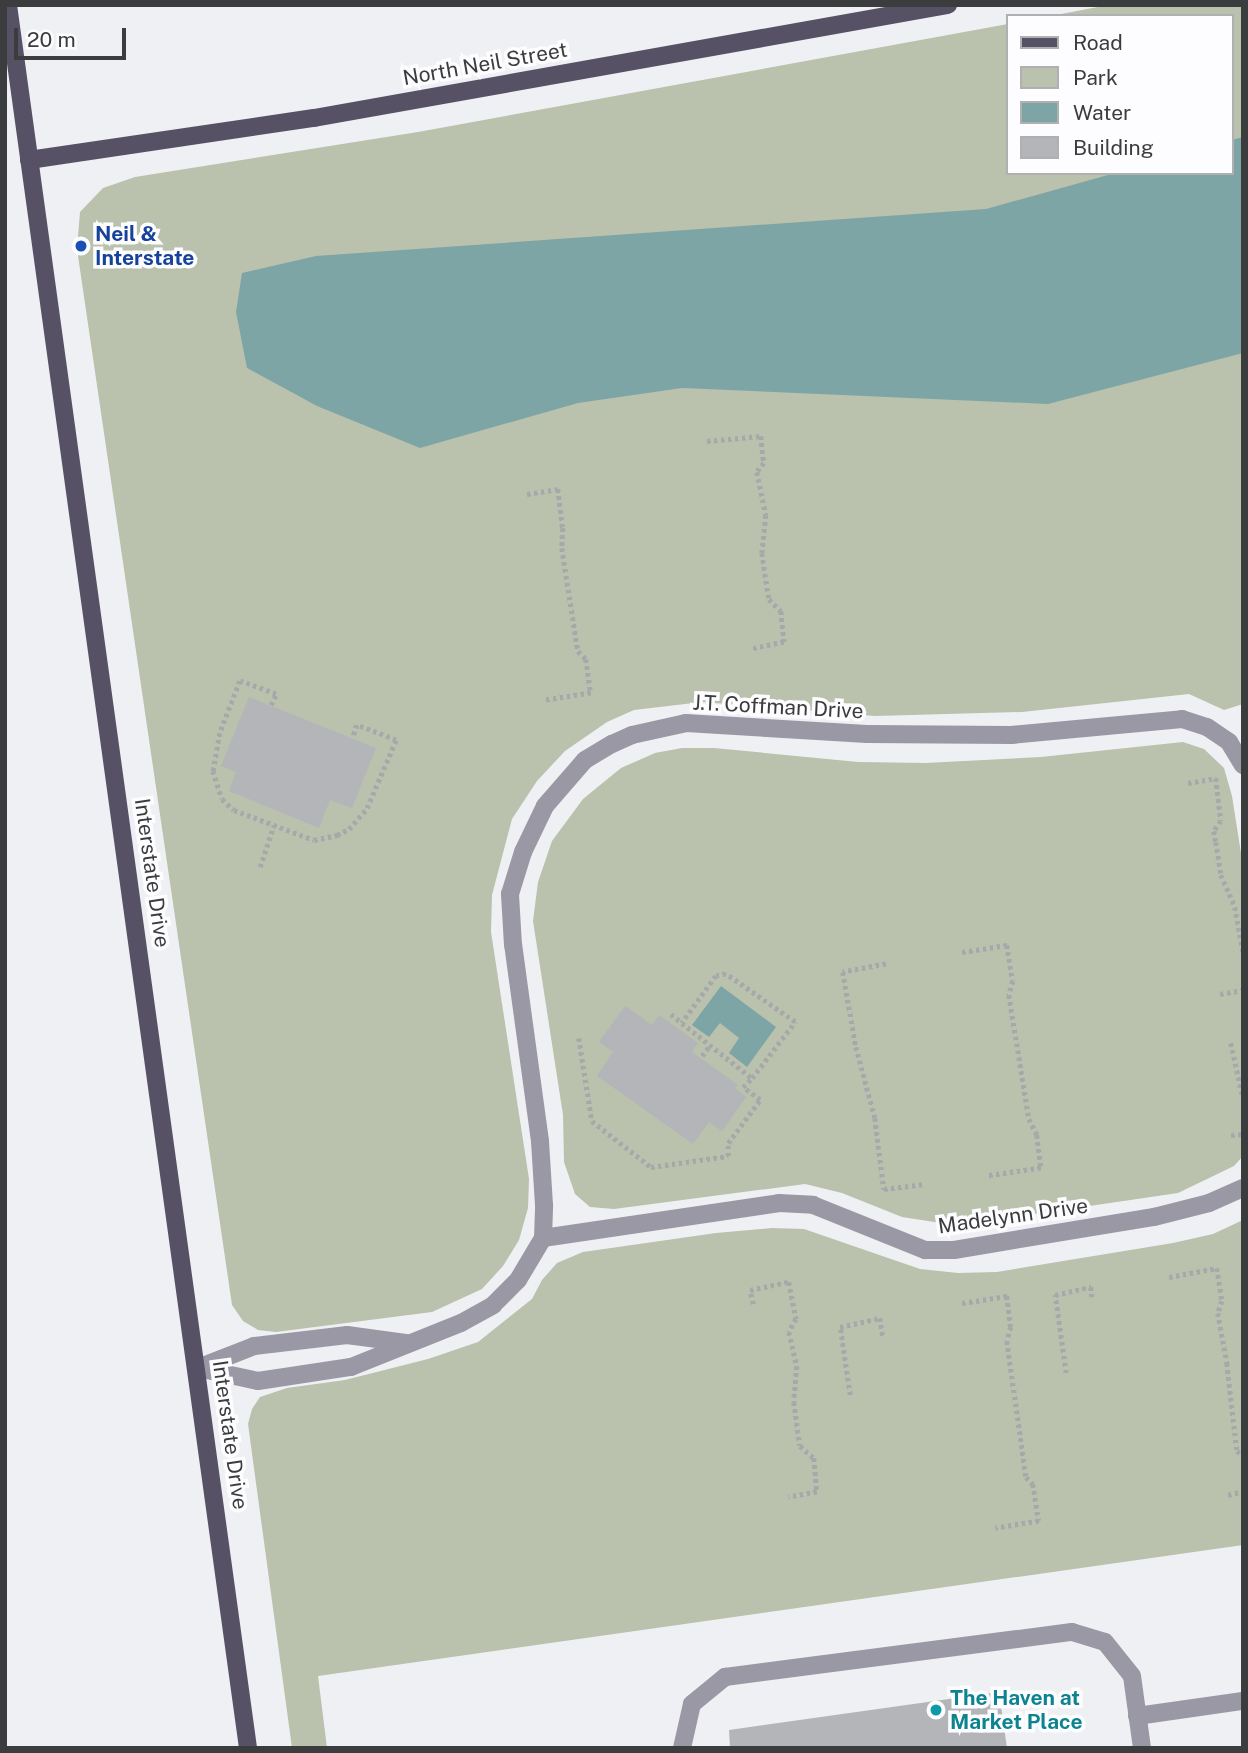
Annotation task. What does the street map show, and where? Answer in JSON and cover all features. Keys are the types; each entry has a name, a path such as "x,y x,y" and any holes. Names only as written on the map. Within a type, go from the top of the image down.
{"main road":[{"name":"Interstate Drive","path":"8,5 198,1368 248,1748"},
{"name":"North Neil Street","path":"29,160 314,118 948,5"}],"street":[{"name":"J.T. Coffman Drive","path":"542,1238 540,1141 513,945 510,894 523,852 545,806 585,760 632,735 686,723 867,734 1012,735 1182,719 1207,727 1229,743 1243,765"},
{"name":"Madelynn Drive","path":"542,1238 779,1203 813,1205 916,1247 954,1250 1154,1217 1209,1202 1243,1188"},
{"path":"198,1368 258,1381 351,1367 461,1322 493,1305 518,1280 542,1238"},
{"path":"198,1368 254,1346 347,1335 407,1343"},
{"path":"682,1748 692,1704 725,1678 1072,1632 1105,1642 1132,1676 1142,1748"},
{"path":"1138,1716 1243,1701"}],"path":[{"path":"707,441 761,436 764,463 757,472 766,515 762,554 769,599 780,611 784,642 751,649"},
{"path":"527,494 558,489 563,528 562,548 578,651 586,659 591,693 546,700"},
{"path":"271,705 276,694 240,681 220,733 213,771 222,799 234,810 314,840 337,835 359,819 367,808 396,740 357,725 353,737"},
{"path":"1188,783 1216,778 1221,821 1214,831 1221,875 1235,907 1243,951"},
{"path":"260,867 274,825"},
{"path":"962,953 1007,945 1013,981 1009,995 1029,1119 1037,1135 1041,1168 987,1176"},
{"path":"886,964 843,972 856,1047 876,1118 884,1189 925,1184"},
{"path":"579,1038 592,1121 651,1167 728,1156 728,1143 760,1100 743,1087 795,1023 726,974 716,976 681,1023"},
{"path":"1220,994 1243,990"},
{"path":"671,1014 752,1078"},
{"path":"1231,1043 1243,1098"},
{"path":"702,1056 710,1045"},
{"path":"1231,1135 1243,1133"},
{"path":"1170,1277 1217,1268 1222,1301 1218,1313 1237,1451 1243,1455"},
{"path":"753,1304 750,1290 789,1282 796,1319 789,1332 797,1366 794,1402 800,1446 814,1458 817,1492 788,1497"},
{"path":"1066,1373 1055,1295 1091,1287 1092,1297"},
{"path":"962,1303 1007,1296 1011,1327 1007,1341 1026,1478 1033,1484 1039,1521 996,1528"},
{"path":"850,1395 841,1327 880,1318 883,1336"},
{"path":"1228,1495 1243,1491"}],"green space":[{"path":"1108,5 1243,5 1243,704 1224,710 1189,694 1022,712 875,716 702,702 634,710 607,722 565,751 537,781 512,819 492,895 491,932 529,1179 528,1208 519,1240 503,1266 482,1289 432,1312 276,1332 258,1330 243,1321 232,1305 77,249 80,212 103,188 135,177 418,132 1006,24 1006,175 1234,175 1234,14 1061,14"},
{"path":"1183,742 1204,749 1224,768 1232,796 1243,866 1243,1156 1234,1166 1178,1193 986,1221 941,1223 902,1217 842,1193 805,1184 614,1209 590,1207 575,1194 564,1162 563,1115 533,921 538,882 552,841 583,799 621,768 655,753 682,748 714,748 858,762 926,763 1041,757"},
{"path":"1243,1220 1243,1545 318,1676 327,1748 292,1748 248,1424 252,1409 260,1397 287,1388 345,1380 428,1359 478,1342 532,1299 542,1280 557,1263 583,1252 716,1233 772,1228 804,1229 920,1269 958,1273 997,1272 1173,1243 1213,1234"}],"water":[{"path":"1243,137 1243,353 1048,404 682,388 578,403 420,448 317,406 247,368 236,312 242,273 316,256 986,209 1108,175 1234,175 1234,139"},
{"path":"721,986 776,1027 747,1067 729,1053 739,1038 720,1023 709,1037 692,1025"}],"building":[{"path":"249,697 376,748 352,808 330,800 319,828 229,791 236,772 221,766"},
{"path":"625,1006 652,1025 659,1015 698,1043 692,1052 738,1085 735,1088 746,1097 722,1131 709,1122 693,1144 597,1076 613,1052 599,1042"},
{"name":"The Haven at Market Place","path":"999,1692 1007,1748 730,1748 729,1730"}],"place":[{"name":"Neil & Interstate","path":"81,246"},
{"name":"The Haven at Market Place","path":"936,1710"}]}
